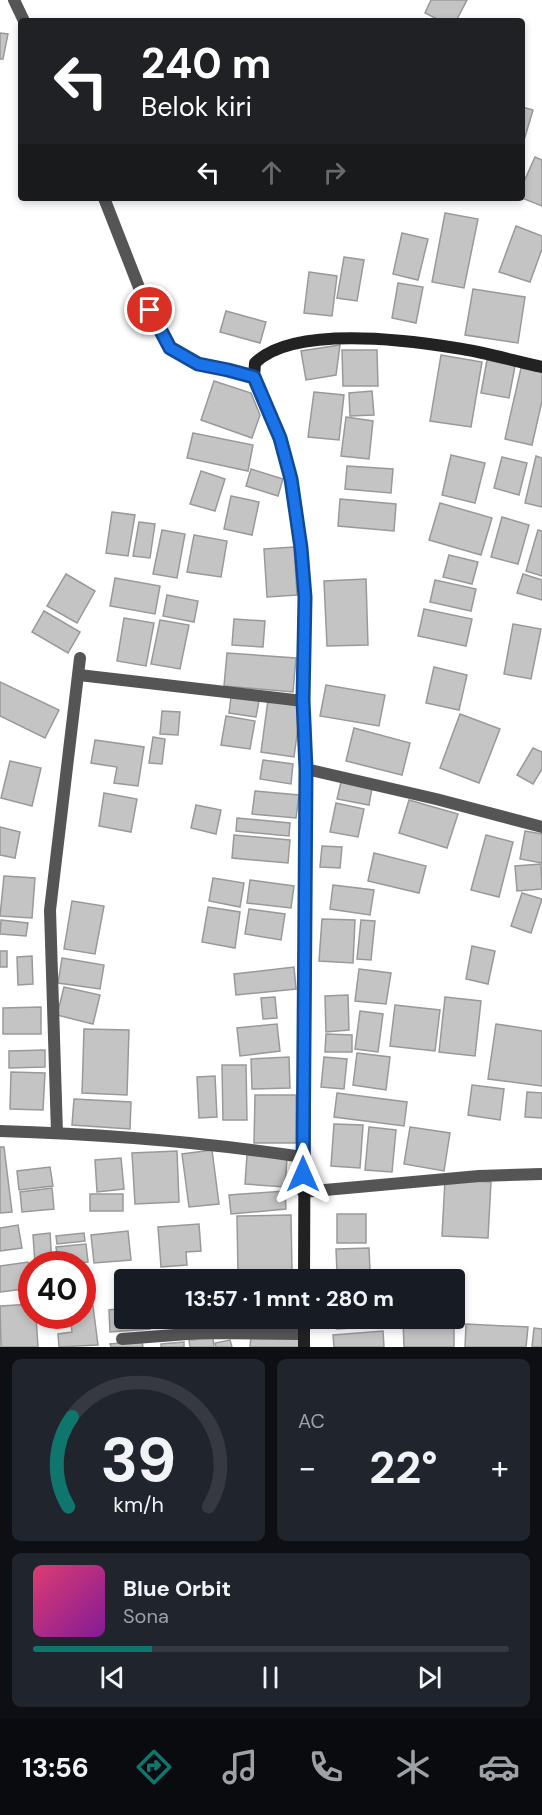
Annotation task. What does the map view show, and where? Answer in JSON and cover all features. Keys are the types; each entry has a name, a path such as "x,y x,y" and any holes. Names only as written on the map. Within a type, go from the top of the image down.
{"street":[{"path":"14,0 23,18"},
{"path":"105,201 141,295 170,348 198,364 254,377"},
{"path":"303,1269 305,597 301,548 292,490 280,438 254,377 255,363 268,352 285,345 318,339 387,340 458,348 542,367"},
{"path":"57,1133 50,910 80,658"},
{"path":"79,675 303,700"},
{"path":"306,769 448,802 542,827"},
{"path":"0,1131 57,1133 236,1147 303,1157"},
{"path":"303,1192 479,1176 542,1174"},
{"path":"304,1329 304,1347"},
{"path":"122,1339 201,1333 304,1334"}],"building":[{"path":"431,0 467,0 458,18 435,18 425,13"},
{"path":"0,33 8,34 3,59 0,59"},
{"path":"525,108 533,110 525,137"},
{"path":"535,157 542,160 542,206 525,199 525,179"},
{"path":"445,213 478,219 464,288 432,282"},
{"path":"516,226 542,236 542,249 530,282 499,272"},
{"path":"402,233 428,239 418,280 393,274"},
{"path":"344,257 364,260 357,301 337,298"},
{"path":"309,272 337,276 332,316 304,313"},
{"path":"398,283 423,287 416,323 392,318"},
{"path":"473,289 525,297 518,343 465,335"},
{"path":"226,311 266,322 260,343 220,332"},
{"path":"340,345 336,375 306,380 301,351"},
{"path":"342,350 377,350 378,386 343,386"},
{"path":"441,355 482,362 471,427 430,421"},
{"path":"487,360 515,366 509,398 481,393"},
{"path":"521,368 542,372 542,401 532,445 505,439"},
{"path":"214,381 251,393 260,415 252,438 201,420"},
{"path":"372,391 374,415 350,416 349,393"},
{"path":"314,392 344,395 339,440 308,437"},
{"path":"346,417 373,421 369,459 341,456"},
{"path":"193,433 253,445 248,471 187,458"},
{"path":"451,455 485,463 475,503 442,495"},
{"path":"536,456 542,458 542,507 525,503"},
{"path":"502,457 527,463 519,495 494,488"},
{"path":"347,466 393,469 391,493 345,489"},
{"path":"251,469 283,479 278,496 246,486"},
{"path":"201,471 225,479 215,511 190,504"},
{"path":"231,496 259,502 252,535 224,529"},
{"path":"340,499 396,504 394,531 338,526"},
{"path":"440,503 492,518 481,555 429,540"},
{"path":"112,512 135,515 128,556 106,553"},
{"path":"502,517 529,525 518,564 491,557"},
{"path":"139,522 155,524 150,558 133,556"},
{"path":"162,530 185,534 177,578 153,574"},
{"path":"538,530 542,531 542,576 526,571"},
{"path":"194,535 227,541 221,577 187,572"},
{"path":"294,547 297,595 267,597 264,549"},
{"path":"449,555 478,562 472,584 443,577"},
{"path":"66,574 95,591 77,623 47,606"},
{"path":"523,574 542,580 542,600 517,593"},
{"path":"115,578 160,586 155,614 110,606"},
{"path":"366,579 368,645 327,646 324,581"},
{"path":"435,580 476,589 471,611 430,602"},
{"path":"167,595 198,601 194,622 163,616"},
{"path":"424,609 472,619 466,646 418,636"},
{"path":"44,611 80,632 68,653 32,632"},
{"path":"124,618 154,623 146,666 117,661"},
{"path":"234,619 265,621 263,647 232,645"},
{"path":"160,620 189,625 180,669 151,664"},
{"path":"513,624 541,629 531,679 504,674"},
{"path":"227,653 296,658 293,692 224,686"},
{"path":"434,667 467,675 459,710 426,703"},
{"path":"0,682 59,710 45,738 0,716"},
{"path":"326,685 385,695 379,726 320,716"},
{"path":"231,697 259,701 256,717 229,713"},
{"path":"268,700 301,705 294,757 261,752"},
{"path":"162,711 180,712 178,735 160,734"},
{"path":"460,714 500,729 479,783 440,768"},
{"path":"226,716 255,721 250,749 221,745"},
{"path":"354,728 410,743 402,775 346,761"},
{"path":"153,737 165,739 162,764 149,763"},
{"path":"95,740 144,747 138,786 114,783 117,767 91,763"},
{"path":"533,748 542,752 542,769 533,784 517,775"},
{"path":"263,760 293,764 291,784 260,779"},
{"path":"10,761 41,768 32,806 1,798"},
{"path":"341,782 372,788 369,805 337,799"},
{"path":"255,791 299,795 296,818 252,814"},
{"path":"104,793 137,799 131,832 99,826"},
{"path":"409,800 458,814 447,848 399,833"},
{"path":"336,803 364,809 358,837 330,832"},
{"path":"196,805 221,810 216,834 191,828"},
{"path":"237,818 290,823 289,836 236,831"},
{"path":"0,827 20,832 15,858 0,855"},
{"path":"525,831 542,834 542,863 520,859"},
{"path":"234,835 290,840 288,863 232,858"},
{"path":"486,835 513,842 499,897 471,890"},
{"path":"322,846 342,847 340,868 320,867"},
{"path":"374,853 426,866 419,893 368,881"},
{"path":"541,864 542,889 517,891 515,866"},
{"path":"4,876 35,878 32,918 0,916"},
{"path":"213,878 244,883 240,907 209,901"},
{"path":"250,880 294,886 291,908 247,903"},
{"path":"333,885 374,890 370,915 330,909"},
{"path":"522,893 542,899 531,933 511,926"},
{"path":"72,901 104,906 95,954 64,949"},
{"path":"208,907 240,912 235,948 202,942"},
{"path":"249,909 285,914 281,940 245,934"},
{"path":"322,919 355,920 353,963 319,961"},
{"path":"1,920 28,923 26,936 0,934"},
{"path":"361,920 375,921 371,960 357,959"},
{"path":"472,946 495,951 488,984 466,979"},
{"path":"0,951 7,951 7,967 0,967"},
{"path":"32,956 33,984 18,985 17,957"},
{"path":"62,958 104,965 100,989 58,983"},
{"path":"294,967 296,989 236,995 234,974"},
{"path":"359,969 391,973 386,1004 355,1001"},
{"path":"64,987 100,995 93,1024 57,1015"},
{"path":"348,995 349,1030 326,1032 325,996"},
{"path":"275,997 277,1018 263,1019 261,998"},
{"path":"445,997 481,1001 475,1056 439,1052"},
{"path":"395,1005 440,1010 435,1051 390,1046"},
{"path":"41,1007 41,1034 3,1034 3,1008"},
{"path":"360,1011 383,1014 378,1052 355,1049"},
{"path":"277,1024 280,1051 240,1056 237,1028"},
{"path":"496,1024 542,1031 542,1086 488,1079"},
{"path":"84,1029 129,1030 127,1095 82,1093"},
{"path":"326,1034 352,1035 352,1052 325,1052"},
{"path":"45,1050 45,1067 9,1068 9,1051"},
{"path":"357,1053 390,1057 386,1090 353,1085"},
{"path":"289,1057 290,1088 252,1089 251,1059"},
{"path":"324,1057 347,1059 344,1089 321,1087"},
{"path":"222,1065 246,1065 247,1120 223,1120"},
{"path":"11,1072 45,1073 43,1110 10,1109"},
{"path":"215,1076 217,1117 199,1118 197,1077"},
{"path":"472,1085 504,1089 500,1120 468,1115"},
{"path":"527,1092 542,1093 542,1118 525,1117"},
{"path":"337,1093 407,1102 404,1126 334,1117"},
{"path":"255,1095 296,1095 296,1143 254,1143"},
{"path":"74,1099 131,1102 130,1129 72,1125"},
{"path":"334,1124 363,1125 360,1168 331,1166"},
{"path":"369,1127 396,1130 392,1172 365,1170"},
{"path":"410,1127 450,1133 444,1171 404,1164"},
{"path":"0,1147 4,1147 12,1212 0,1213"},
{"path":"212,1150 219,1204 189,1207 182,1154"},
{"path":"177,1151 179,1202 135,1204 132,1153"},
{"path":"247,1155 287,1158 285,1187 245,1184"},
{"path":"121,1158 124,1189 97,1192 95,1160"},
{"path":"50,1167 53,1186 19,1190 17,1171"},
{"path":"445,1180 491,1182 488,1238 442,1236"},
{"path":"52,1188 54,1209 22,1212 20,1192"},
{"path":"285,1191 286,1209 231,1214 229,1195"},
{"path":"90,1194 123,1194 123,1211 90,1211"},
{"path":"337,1214 366,1214 366,1243 337,1243"},
{"path":"291,1215 292,1269 238,1269 237,1216"},
{"path":"199,1224 201,1251 186,1252 187,1265 161,1267 158,1227"},
{"path":"18,1225 22,1248 0,1251 0,1228"},
{"path":"128,1231 131,1260 96,1263 96,1251 93,1251 91,1235"},
{"path":"50,1233 51,1251 34,1251 33,1235"},
{"path":"84,1233 85,1241 57,1244 56,1236"},
{"path":"86,1244 87,1251 56,1251 56,1247"},
{"path":"369,1248 370,1269 337,1269 336,1249"},
{"path":"18,1263 18,1290 0,1292 0,1266"},
{"path":"18,1305 18,1329 37,1329 38,1347 1,1347 0,1306"},
{"path":"114,1309 114,1329 150,1329 110,1332 109,1310"},
{"path":"466,1324 528,1327 526,1347 465,1347"},
{"path":"534,1328 542,1329 542,1347 532,1347"},
{"path":"72,1329 96,1329 98,1345 59,1347 58,1334 72,1332"},
{"path":"403,1329 454,1329 454,1347 404,1347"},
{"path":"383,1331 384,1347 334,1347 333,1335"},
{"path":"251,1336 300,1337 299,1347 250,1347"},
{"path":"213,1338 214,1347 190,1347 189,1340"},
{"path":"230,1340 232,1347 216,1347 215,1343"},
{"path":"142,1341 143,1347 111,1347 110,1344"},
{"path":"184,1342 184,1347 161,1347 161,1344"}],"route":[{"path":"150,310 170,348 198,364 254,377 280,438 291,479 301,548 305,597 303,1174"}]}
